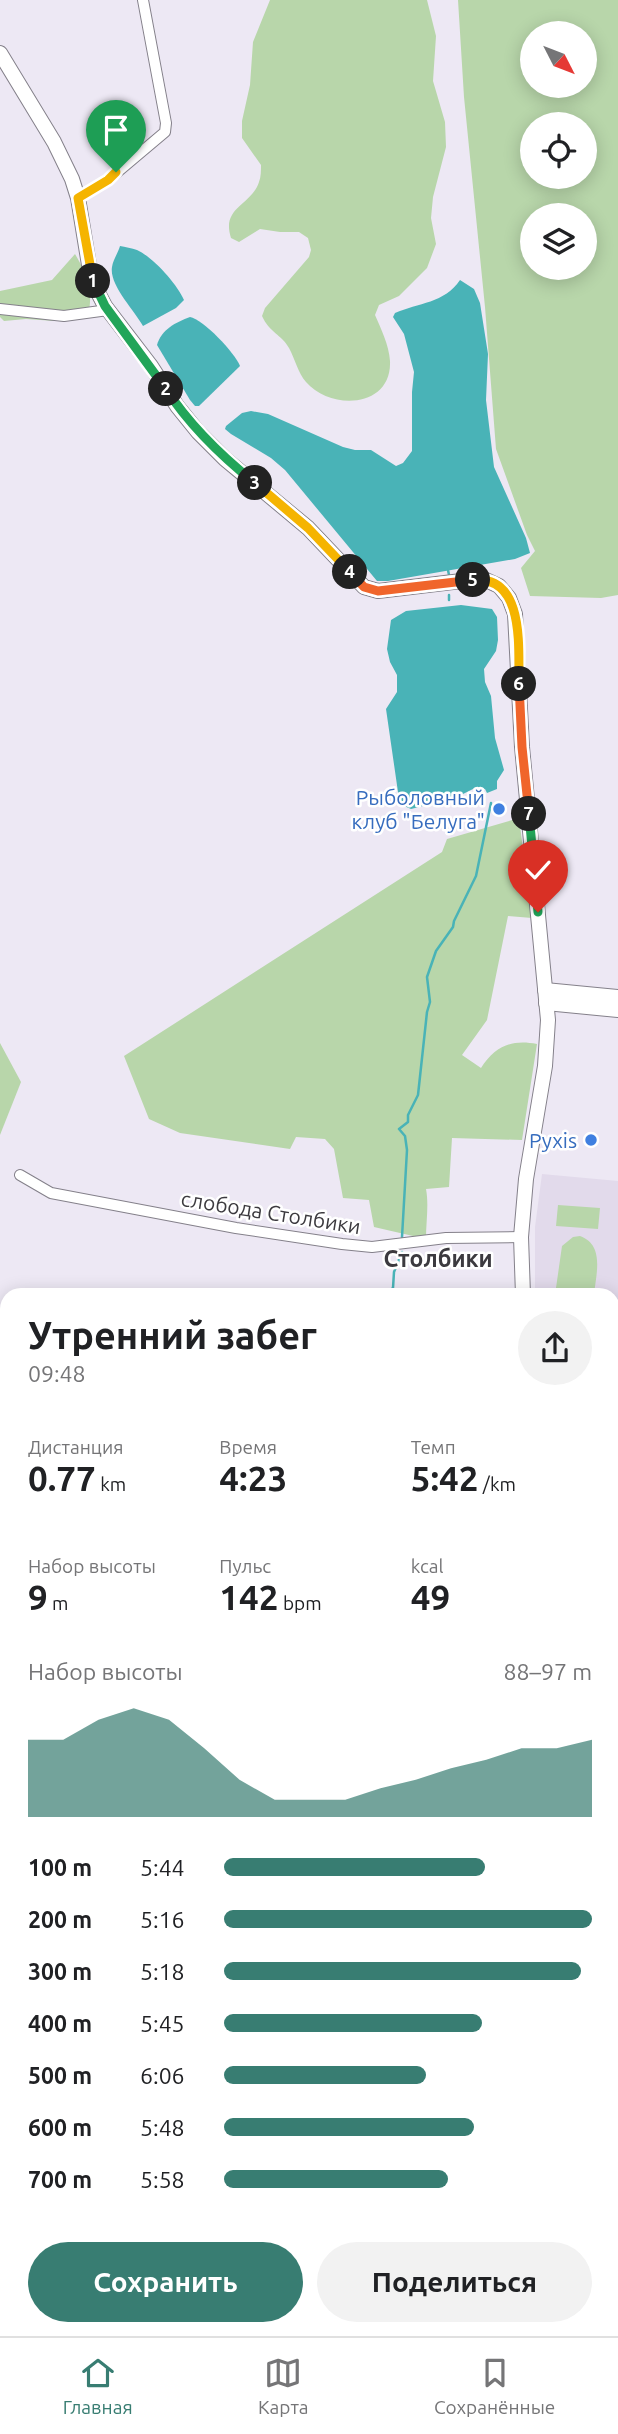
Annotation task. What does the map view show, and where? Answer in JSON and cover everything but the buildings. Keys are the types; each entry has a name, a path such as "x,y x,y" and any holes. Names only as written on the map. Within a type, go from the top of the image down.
{"main road":[{"path":"0,53 54,142 72,179 95,288 108,310 198,432 225,459 308,528 364,587 378,591 478,579 493,582 509,597 517,629 522,747 546,997 547,1048 527,1170 521,1237 523,1288"},
{"path":"546,997 618,997"},
{"path":"546,997 618,1010"}],"street":[{"path":"78,198 108,180 165,132 162,99 143,0"},
{"path":"0,309 64,316 108,310"},
{"name":"слобода Столбики","path":"20,1175 51,1193 342,1244 381,1247 446,1238 521,1237"}],"shaded area":[{"path":"542,1174 618,1181 618,1288 535,1288 535,1227"}],"green space":[{"path":"270,0 427,0 436,36 433,81 445,122 446,147 433,197 431,218 436,244 427,268 399,296 379,305 375,315 388,349 388,377 381,388 371,396 358,400 330,398 306,382 286,344 262,316 265,308 309,257 311,250 308,238 299,232 260,229 239,242 231,238 229,228 233,213 250,197 260,178 261,165 242,138 242,121 250,85 253,42"},
{"path":"458,0 618,0 618,595 601,598 530,596 521,568 535,551 496,449 464,97"},
{"path":"75,254 88,281 89,312 55,321 4,321 0,317 0,291 52,280"},
{"path":"519,818 532,918 508,916 487,1020 462,1055 481,1068 492,1054 505,1046 537,1044 522,1140 452,1138 449,1187 426,1189 426,1239 374,1227 369,1200 343,1198 334,1149 325,1139 296,1137 290,1149 180,1133 149,1119 124,1056 442,852 447,839"},
{"path":"0,1043 21,1082 0,1135"},
{"path":"558,1205 600,1208 598,1229 556,1226"},
{"path":"580,1236 588,1240 596,1253 595,1288 556,1288 562,1246 573,1237"}],"water":[{"path":"120,246 137,250 151,259 171,279 184,300 176,308 143,326 114,282 113,264"},
{"path":"460,280 474,289 480,303 488,354 486,400 494,467 526,538 530,553 515,559 377,581 285,470 225,429 242,413 251,411 268,414 343,447 371,450 396,466 403,463 412,451 414,372 404,334 393,317 395,313 439,298 454,288"},
{"path":"190,317 218,337 240,366 199,406 195,406 190,400 157,345 170,327"},
{"path":"461,605 492,609 497,617 496,651 484,669 485,682 491,696 495,738 504,770 497,781 497,789 487,793 485,789 477,787 455,798 411,809 402,805 398,792 386,709 397,692 397,675 387,649 391,620 406,611"}],"waterway":[{"path":"448,570 449,575"},
{"path":"449,595 449,600"},
{"path":"402,1237 407,1150 405,1136 399,1129 408,1122 408,1115 418,1095 430,1002 427,977 436,951 453,927 476,876 491,803"},
{"path":"393,1288 394,1272 402,1252"}],"place":[{"name":"Рыболовный клуб \"Белуга\"","path":"499,809"},
{"name":"Pyxis","path":"591,1140"}],"district":[{"name":"Столбики","path":"438,1258"}],"route":[{"path":"116,172 95,189 78,198 95,288 105,306 198,432 225,459 308,528 364,587 378,591 478,579 493,582 509,597 517,629 522,747 538,912"}]}
